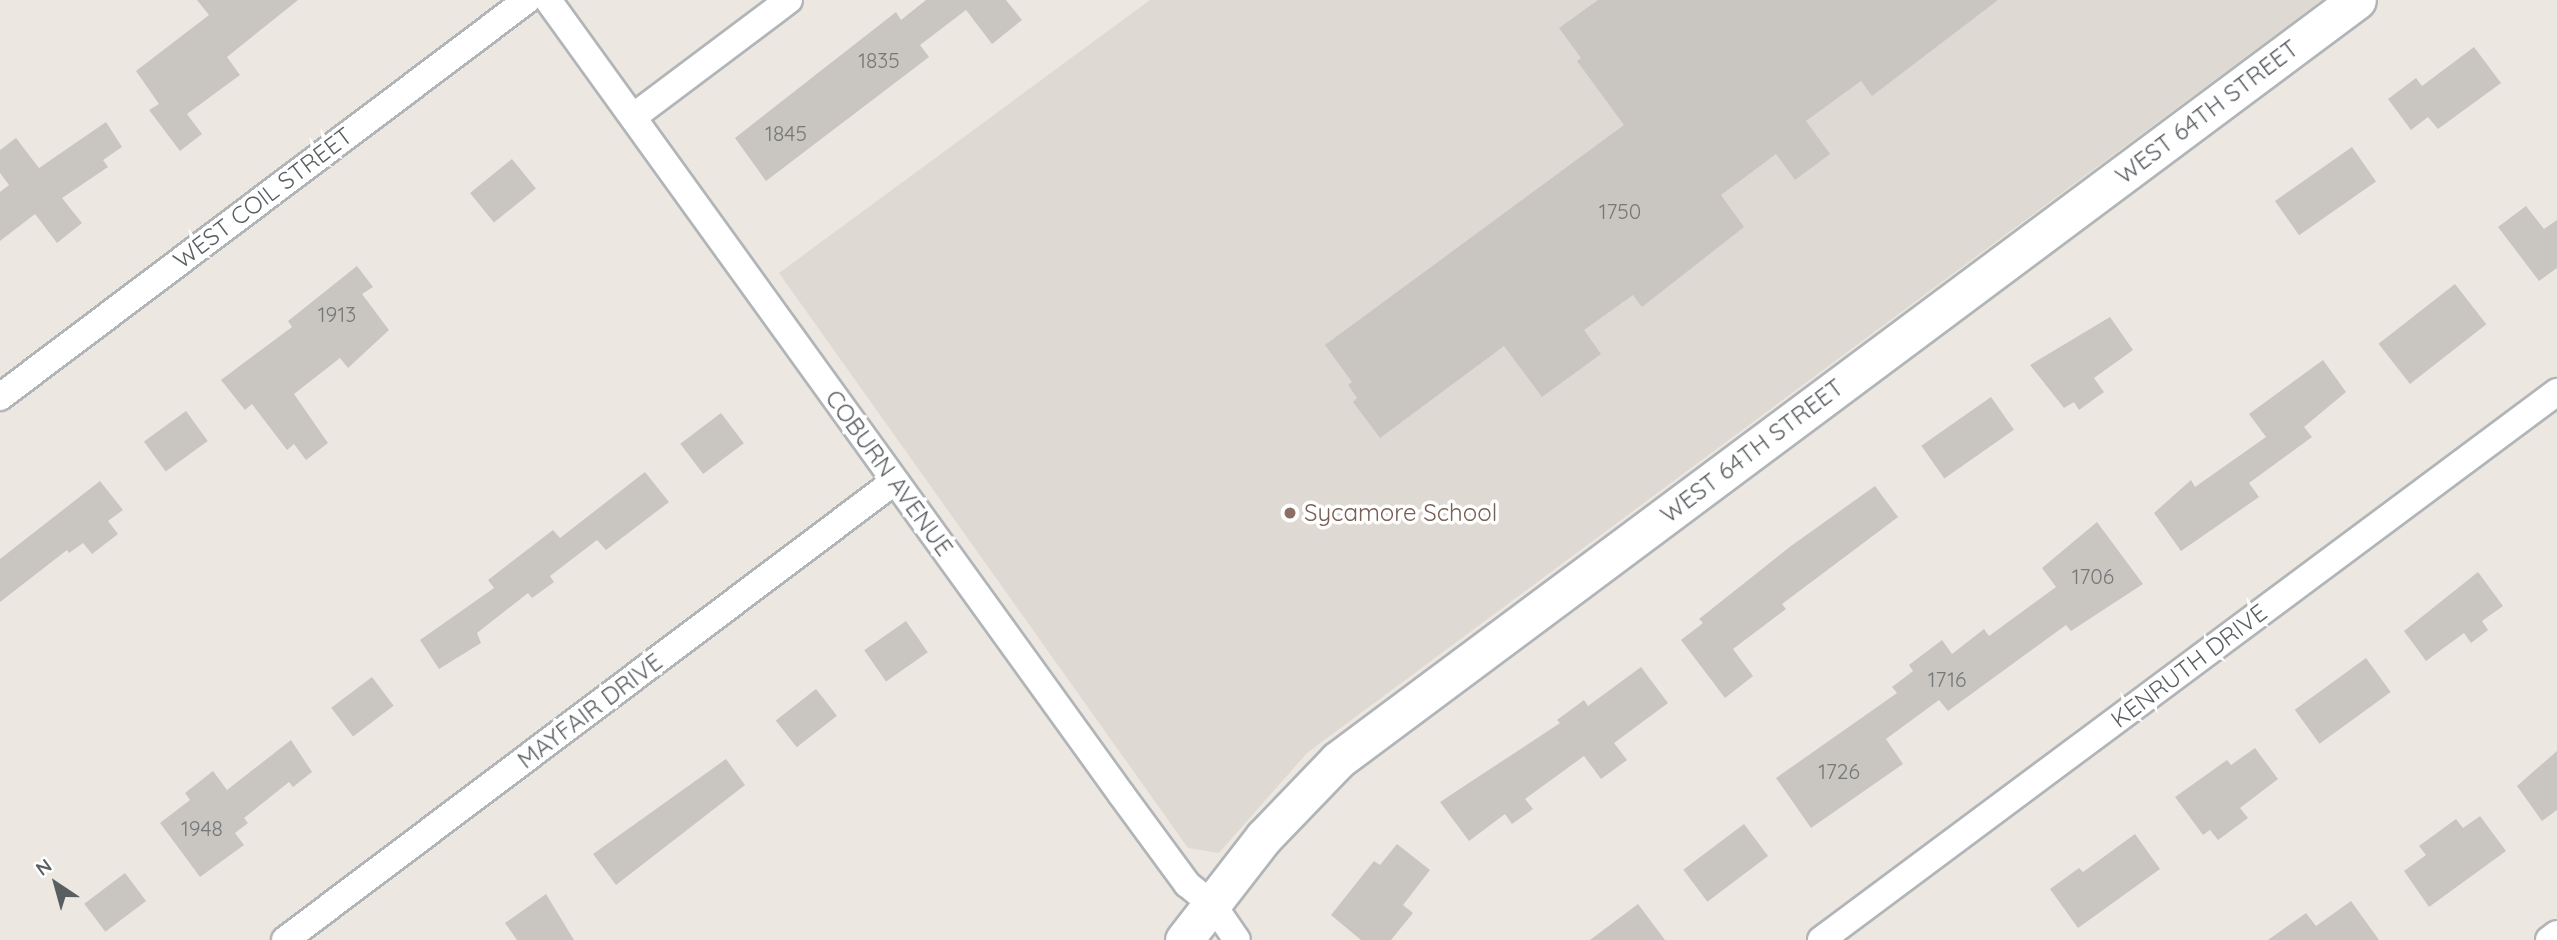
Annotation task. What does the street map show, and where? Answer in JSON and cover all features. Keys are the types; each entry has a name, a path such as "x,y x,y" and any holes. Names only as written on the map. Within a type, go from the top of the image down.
{"street":[{"name":"WEST COIL STREET","path":"0,397 527,0"},
{"name":"COBURN AVENUE","path":"548,0 1187,884 1213,905 1237,940"},
{"path":"633,117 789,0"},
{"name":"WEST 64TH STREET","path":"1184,940 1264,837 1338,760 2357,0"},
{"name":"KENRUTH DRIVE","path":"1821,940 2557,392"},
{"name":"MAYFAIR DRIVE","path":"285,940 895,481"},
{"path":"2549,940 2557,934"}],"shaded area":[{"name":"Sycamore School","path":"1150,0 2322,0 1307,753 1219,853 1188,848 779,273"}],"building":[{"path":"197,0 298,0 227,57 240,75 187,114 202,134 180,151 149,110 159,104 136,71 209,15"},
{"path":"926,0 1006,0 1022,20 992,44 966,10 920,45 929,57 766,181 735,138 896,12 901,20"},
{"path":"1598,0 1998,0 1872,96 1861,81 1806,121 1830,154 1795,180 1776,154 1721,195 1744,227 1642,307 1633,295 1584,330 1601,354 1542,397 1504,346 1380,438 1353,402 1357,398 1348,385 1352,382 1325,345 1624,125 1577,61 1581,58 1559,28"},
{"path":"2474,47 2501,83 2438,129 2428,117 2411,130 2388,99 2416,78 2422,86"},
{"path":"106,122 122,147 103,160 108,167 62,198 82,223 57,243 35,214 0,241 0,192 9,185 0,173 0,150 16,138 39,168"},
{"path":"2352,147 2376,181 2299,235 2275,201"},
{"path":"512,159 536,189 494,223 470,193"},
{"path":"2526,206 2544,229 2557,220 2557,268 2539,281 2498,227"},
{"path":"357,266 373,287 362,294 389,330 348,368 340,358 294,394 328,443 306,460 294,444 287,450 252,404 245,410 221,380 292,327 288,321"},
{"path":"2455,284 2486,324 2410,384 2379,344"},
{"path":"2110,317 2133,350 2094,378 2104,392 2079,410 2074,402 2064,408 2030,365"},
{"path":"2323,360 2346,392 2304,427 2312,437 2249,483 2259,497 2181,551 2154,513 2191,480 2195,487 2266,437 2249,414"},
{"path":"1991,397 2014,430 1944,479 1921,446"},
{"path":"186,411 208,441 166,471 144,442"},
{"path":"721,413 744,443 703,474 680,444"},
{"path":"645,472 669,502 606,550 597,540 550,576 554,582 532,598 528,593 477,633 481,643 439,669 420,640 494,588 488,580 553,530 560,538"},
{"path":"100,481 123,510 108,521 118,534 92,554 83,543 69,553 67,550 0,602 0,559"},
{"path":"1875,486 1898,517 1782,604 1786,609 1733,649 1753,676 1725,698 1681,640 1703,623 1699,619 1791,546"},
{"path":"2097,522 2143,584 2071,631 2066,625 1948,711 1939,700 1886,739 1903,764 1811,828 1776,778 1897,693 1892,687 1913,671 1909,665 1942,640 1952,654 1984,629 1989,636 2056,587 2042,568"},
{"path":"2478,572 2503,606 2482,621 2488,630 2471,643 2464,633 2426,661 2404,631"},
{"path":"906,621 928,652 886,681 864,650"},
{"path":"2366,658 2391,692 2319,744 2295,710"},
{"path":"1641,667 1668,703 1614,743 1627,760 1601,779 1584,756 1525,799 1533,809 1512,824 1505,814 1469,841 1440,802 1560,723 1557,720 1584,700 1588,706"},
{"path":"372,677 394,706 353,736 331,708"},
{"path":"816,689 837,716 797,747 776,720"},
{"path":"291,740 312,772 293,787 289,782 244,818 248,823 235,833 244,845 200,877 160,823 190,800 185,793 213,771 227,790"},
{"path":"2255,748 2278,779 2240,808 2248,818 2218,840 2210,830 2203,835 2175,797 2227,760 2231,765"},
{"path":"2557,751 2557,810 2542,821 2517,786"},
{"path":"726,759 745,785 616,885 593,854"},
{"path":"2480,816 2506,851 2429,907 2404,871 2426,855 2419,846 2456,819 2463,828"},
{"path":"1744,824 1768,856 1707,902 1683,870"},
{"path":"2135,834 2160,869 2078,928 2050,889 2079,868 2083,872"},
{"path":"1397,844 1430,870 1403,905 1413,913 1391,940 1361,940 1331,915 1374,861 1380,865"},
{"path":"125,873 146,901 105,932 84,904"},
{"path":"546,894 574,940 517,940 505,923"},
{"path":"2351,901 2379,940 2268,940 2306,913 2316,926"},
{"path":"1638,904 1665,940 1590,940"}],"place":[{"name":"Sycamore School","path":"1290,513"}]}
